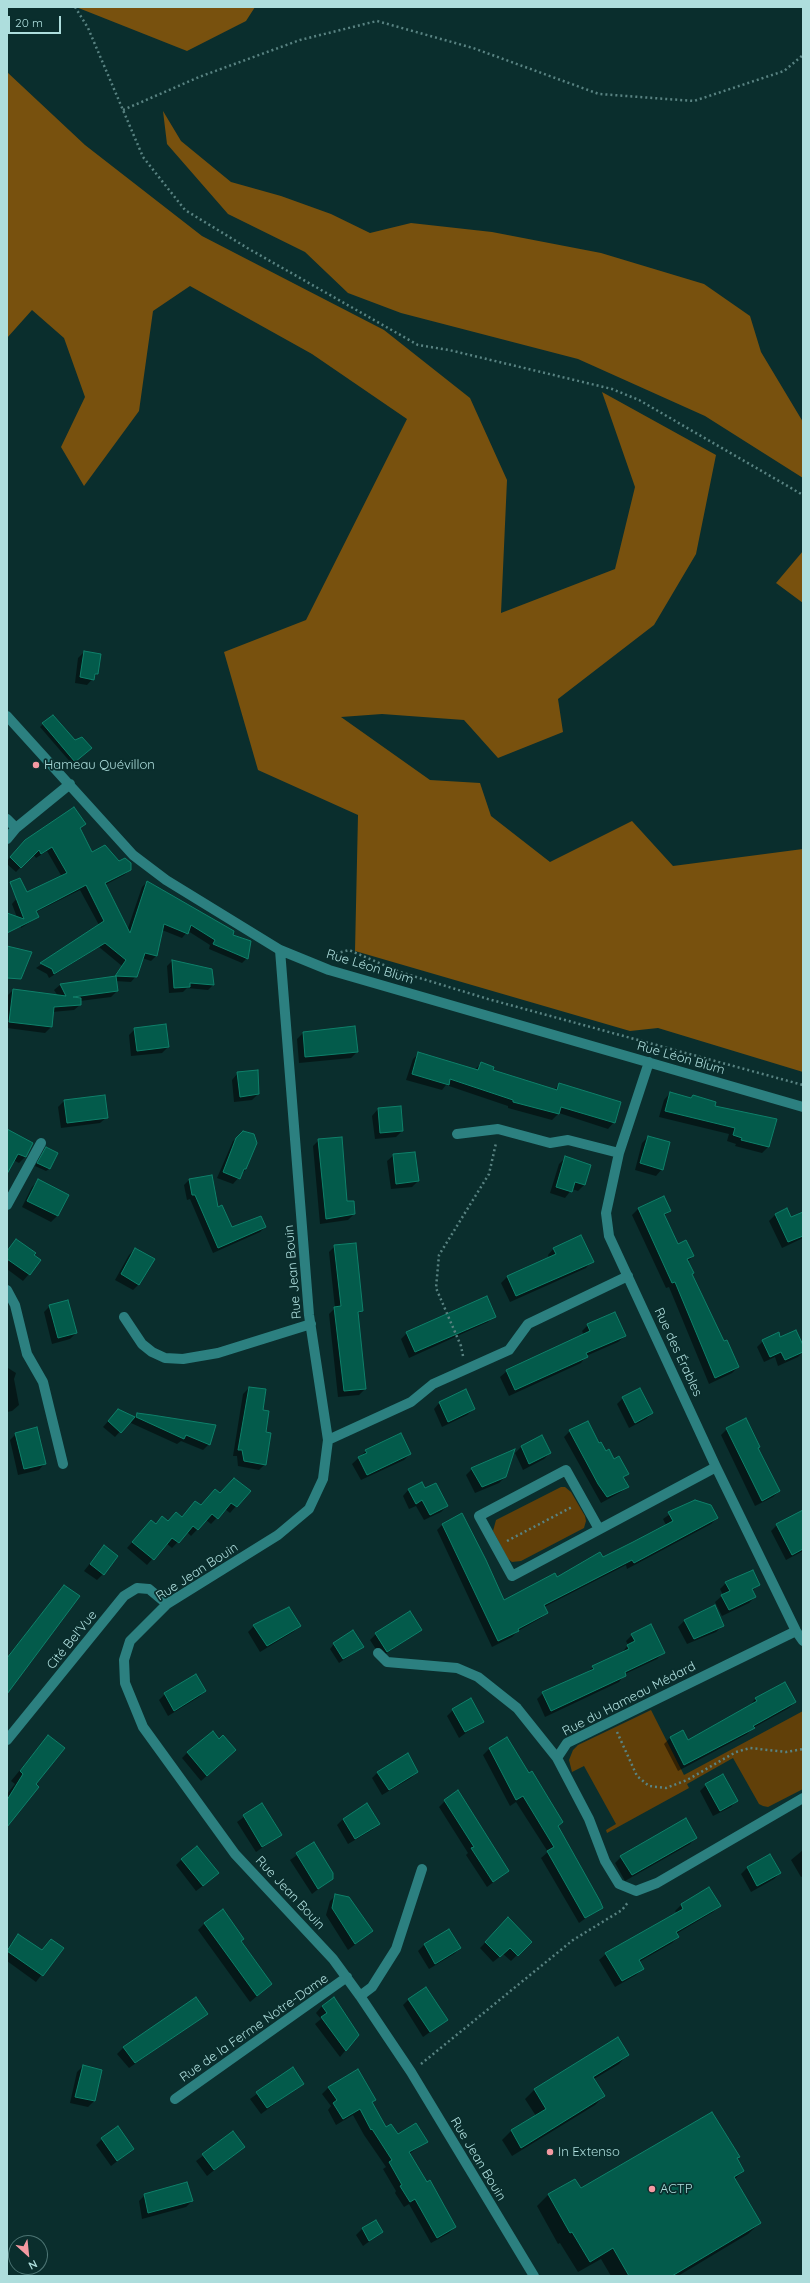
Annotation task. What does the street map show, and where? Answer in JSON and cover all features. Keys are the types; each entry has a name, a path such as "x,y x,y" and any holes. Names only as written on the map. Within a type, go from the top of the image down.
{"street":[{"name":"Rue Léon Blum","path":"9,722 70,784 133,855 166,880 280,950 330,970 803,1107"},
{"path":"7,839 16,828 70,784"},
{"path":"7,819 16,828"},
{"name":"Rue Jean Bouin","path":"280,950 311,1324 328,1440 323,1478 309,1509 278,1535 167,1604 130,1641 124,1660 125,1682 143,1728 235,1854 333,1958 347,1977 411,2072 534,2276"},
{"name":"Rue des Érables","path":"648,1062 619,1153 606,1214 609,1236 716,1466 796,1631 803,1641"},
{"path":"457,1134 498,1129 550,1143 568,1140 619,1153"},
{"path":"7,1205 41,1143"},
{"path":"328,1440 411,1402 432,1384 509,1350 528,1324 628,1276"},
{"path":"7,1290 16,1305 27,1354 43,1382 63,1464"},
{"path":"124,1317 142,1344 152,1352 165,1358 183,1359 218,1353 311,1324"},
{"path":"599,1530 566,1470 479,1516 512,1576 599,1530 716,1466"},
{"name":"Cité Bel'Vue","path":"7,1740 124,1596 138,1588 149,1589 167,1604"},
{"name":"Rue du Hameau Médard","path":"557,1758 567,1743 796,1631"},
{"path":"378,1653 387,1662 457,1668 478,1678 517,1708 557,1758 589,1819 605,1861 619,1884 636,1891 657,1883 803,1798"},
{"path":"360,1996 372,1987 396,1949 422,1869"},
{"name":"Rue de la Ferme Notre-Dame","path":"175,2099 347,1977"}],"path":[{"path":"75,7 88,28 143,157 185,210 256,253 418,345 449,350 612,389 639,400 803,495"},
{"path":"123,110 199,77 300,40 377,21 473,48 599,94 694,101 784,71 803,55"},
{"path":"307,961 349,950 400,972 488,999 803,1085"},
{"path":"465,1370 461,1346 436,1288 439,1256 489,1174 498,1129"},
{"path":"496,1547 583,1501"},
{"path":"612,1721 637,1776 649,1786 666,1788 687,1780 736,1752 750,1748 786,1752 803,1749"},
{"path":"411,2072 573,1940 622,1910 636,1891"}],"shaded area":[{"path":"76,7 255,7 246,21 187,51"},
{"path":"7,72 85,145 202,236 384,330 470,398 507,480 501,613 615,569 635,487 602,392 716,455 696,554 654,625 558,699 563,732 498,758 464,720 382,714 341,717 430,780 480,783 491,816 550,862 632,821 673,866 803,849 803,1072 658,1028 630,1031 355,951 358,815 258,770 224,652 306,620 407,419 312,354 190,286 153,311 139,411 84,486 61,447 85,397 64,338 32,310 7,338"},
{"path":"163,111 181,141 231,182 281,196 331,214 370,233 411,223 492,232 601,253 704,284 750,316 761,352 803,422 803,478 705,416 578,359 401,313 348,293 305,252 228,214 167,144"},
{"path":"803,551 803,603 776,583"},
{"path":"561,1487 565,1487 571,1492 585,1516 586,1521 584,1528 521,1561 512,1562 508,1559 493,1531 496,1520"},
{"path":"651,1710 684,1775 803,1711 803,1789 768,1807 763,1806 759,1804 733,1758 687,1784 689,1788 607,1833 606,1830 616,1824 584,1766 572,1772 569,1760 573,1750 578,1745"}],"building":[{"path":"84,651 101,654 98,674 95,674 94,680 80,677"},
{"path":"53,715 75,740 82,737 92,748 75,762 42,723"},
{"path":"74,807 86,824 80,828 92,852 105,845 119,861 125,858 131,863 131,870 105,883 130,933 147,881 234,931 233,935 251,941 248,959 213,944 215,940 191,925 188,934 164,924 157,956 145,953 137,977 115,976 126,960 105,943 54,974 52,969 40,963 104,921 86,885 36,911 39,917 7,933 7,913 24,919 10,882 20,878 27,892 67,873 52,847 41,854 39,850 21,868 10,857 25,840"},
{"path":"7,946 32,952 21,979 7,978"},
{"path":"172,960 212,969 214,985 190,983 190,987 174,988"},
{"path":"116,976 118,991 73,997 81,998 81,1005 54,1007 52,1027 9,1022 13,989 66,996 60,984"},
{"path":"166,1024 169,1047 137,1051 134,1028"},
{"path":"355,1026 358,1052 305,1057 303,1032"},
{"path":"418,1052 478,1070 481,1062 494,1067 493,1070 557,1090 559,1083 621,1102 615,1123 561,1107 559,1114 513,1102 513,1100 450,1079 449,1085 412,1074"},
{"path":"258,1070 259,1094 240,1097 237,1072"},
{"path":"670,1092 691,1098 693,1095 716,1102 715,1106 777,1119 769,1147 741,1140 742,1138 733,1135 735,1128 665,1111"},
{"path":"105,1095 108,1118 67,1123 64,1100"},
{"path":"401,1106 403,1131 380,1133 378,1108"},
{"path":"7,1129 33,1143 26,1157 18,1154 7,1174"},
{"path":"243,1131 254,1134 257,1143 240,1179 223,1172 236,1138"},
{"path":"648,1136 670,1142 663,1170 640,1163"},
{"path":"342,1137 347,1201 354,1201 355,1214 326,1219 318,1139"},
{"path":"46,1147 58,1153 50,1169 37,1163"},
{"path":"415,1152 419,1181 396,1184 393,1154"},
{"path":"565,1156 591,1165 585,1185 575,1182 572,1192 556,1187"},
{"path":"212,1175 218,1207 222,1205 232,1227 261,1216 266,1227 218,1248 195,1195 192,1195 189,1179"},
{"path":"38,1179 69,1195 58,1216 27,1201"},
{"path":"664,1196 671,1211 664,1214 678,1244 686,1240 694,1256 687,1259 694,1273 692,1274 724,1341 727,1340 739,1367 715,1378 675,1282 672,1283 638,1208"},
{"path":"787,1208 791,1217 803,1212 803,1236 788,1242 775,1214"},
{"path":"581,1235 594,1262 516,1296 507,1276 556,1254 553,1248"},
{"path":"16,1239 36,1253 34,1255 41,1260 30,1275 7,1259 7,1251"},
{"path":"356,1243 363,1311 358,1312 366,1389 344,1391 334,1307 341,1306 334,1245"},
{"path":"135,1248 155,1259 139,1285 121,1274"},
{"path":"487,1296 496,1317 415,1352 406,1332"},
{"path":"68,1300 77,1333 58,1338 49,1305"},
{"path":"615,1312 626,1336 586,1353 588,1357 515,1390 506,1370 590,1331 587,1324"},
{"path":"796,1330 803,1345 803,1352 785,1360 781,1352 770,1357 762,1340 779,1332 780,1337"},
{"path":"249,1387 266,1389 263,1410 269,1411 266,1432 271,1433 266,1465 244,1461 242,1450 238,1450"},
{"path":"640,1388 653,1413 635,1423 622,1397"},
{"path":"466,1389 475,1409 448,1422 439,1402"},
{"path":"118,1409 135,1417 121,1433 108,1421"},
{"path":"137,1413 216,1425 210,1445 186,1435 184,1439 136,1417"},
{"path":"746,1418 760,1447 758,1448 780,1491 762,1501 726,1428"},
{"path":"588,1421 599,1443 601,1442 606,1451 609,1449 614,1459 619,1456 629,1474 623,1477 629,1487 607,1497 598,1484 569,1430"},
{"path":"37,1427 46,1464 24,1469 15,1433"},
{"path":"401,1433 411,1454 367,1475 358,1457 367,1453 365,1450"},
{"path":"542,1435 551,1453 529,1464 521,1446"},
{"path":"515,1449 506,1477 482,1487 471,1468"},
{"path":"234,1478 251,1491 237,1507 231,1503 218,1519 212,1514 198,1530 193,1526 179,1543 172,1538 154,1560 132,1542 151,1520 156,1524 162,1516 168,1521 176,1512 182,1517 195,1501 201,1505 215,1489 220,1493"},
{"path":"422,1482 425,1488 436,1483 448,1506 430,1515 422,1500 416,1504 408,1489"},
{"path":"695,1500 711,1505 718,1518 634,1563 632,1560 544,1605 548,1613 518,1629 519,1631 498,1641 442,1524 462,1513 504,1600 555,1573 557,1577 600,1552 603,1557 633,1542 673,1521 668,1512"},
{"path":"803,1510 803,1549 792,1555 776,1524"},
{"path":"104,1545 118,1556 104,1575 90,1564"},
{"path":"753,1570 760,1585 752,1589 756,1597 729,1610 721,1595 730,1591 725,1582"},
{"path":"64,1585 80,1596 7,1694 7,1658"},
{"path":"715,1605 724,1626 694,1639 684,1620"},
{"path":"289,1607 301,1626 267,1646 253,1625"},
{"path":"410,1611 422,1630 387,1652 375,1633"},
{"path":"651,1624 665,1653 625,1672 626,1676 551,1711 542,1692 594,1669 592,1666 629,1649 627,1645 635,1641 631,1634"},
{"path":"353,1630 364,1647 343,1659 333,1643"},
{"path":"196,1674 206,1691 174,1711 164,1693"},
{"path":"785,1682 796,1702 753,1726 755,1728 684,1765 670,1737 683,1730 688,1740 757,1701 755,1698"},
{"path":"471,1698 484,1722 465,1732 452,1709"},
{"path":"213,1731 219,1739 223,1735 236,1750 207,1776 187,1752"},
{"path":"48,1735 65,1748 36,1784 39,1787 7,1827 7,1800 23,1774 20,1771"},
{"path":"507,1737 529,1773 532,1771 563,1822 558,1826 600,1901 603,1908 585,1918 547,1851 554,1847 523,1796 516,1800 489,1748"},
{"path":"408,1753 418,1772 389,1790 377,1772"},
{"path":"723,1774 738,1801 720,1811 705,1784"},
{"path":"458,1790 509,1871 493,1882 471,1848 474,1847 444,1800"},
{"path":"262,1803 282,1835 262,1847 243,1815"},
{"path":"367,1803 380,1824 355,1839 343,1819"},
{"path":"686,1818 697,1838 632,1875 620,1856"},
{"path":"314,1842 333,1873 333,1879 318,1889 296,1853"},
{"path":"197,1846 219,1873 203,1886 181,1859"},
{"path":"770,1854 781,1873 757,1886 747,1867"},
{"path":"709,1887 721,1906 676,1932 679,1937 639,1960 644,1969 622,1981 605,1953 683,1909 681,1904"},
{"path":"335,1894 349,1897 373,1931 355,1944 332,1908"},
{"path":"223,1909 244,1939 241,1941 272,1984 257,1996 204,1923"},
{"path":"508,1917 532,1942 518,1956 510,1948 500,1957 485,1942"},
{"path":"449,1929 461,1948 435,1964 424,1944"},
{"path":"18,1934 42,1950 51,1939 64,1948 43,1976 7,1951"},
{"path":"426,1987 448,2020 430,2032 408,1999"},
{"path":"196,1997 208,2014 135,2063 123,2047"},
{"path":"334,1997 359,2035 346,2051 321,2017 327,2013 322,2006"},
{"path":"618,2037 629,2055 593,2077 605,2096 521,2148 511,2130 546,2109 534,2089"},
{"path":"83,2065 102,2070 95,2101 75,2097"},
{"path":"293,2067 304,2084 267,2108 256,2092"},
{"path":"358,2069 376,2100 372,2102 386,2127 391,2124 398,2134 416,2123 428,2142 409,2152 427,2182 430,2180 456,2227 437,2238 415,2199 410,2202 400,2186 402,2185 389,2162 392,2160 372,2129 371,2130 360,2109 343,2119 333,2103 337,2100 328,2087"},
{"name":"ACTP","path":"712,2112 740,2157 737,2158 744,2171 734,2177 761,2223 672,2276 629,2276 613,2248 590,2262 572,2232 570,2233 548,2194 575,2179 581,2188"},
{"path":"118,2126 134,2149 117,2161 101,2138"},
{"path":"233,2131 245,2147 214,2170 202,2154"},
{"path":"187,2182 193,2201 148,2213 144,2194"},
{"path":"376,2220 383,2232 369,2241 362,2228"}],"place":[{"name":"Hameau Quévillon","path":"36,765"},
{"name":"In Extenso","path":"550,2152"},
{"name":"ACTP","path":"652,2189"}]}
